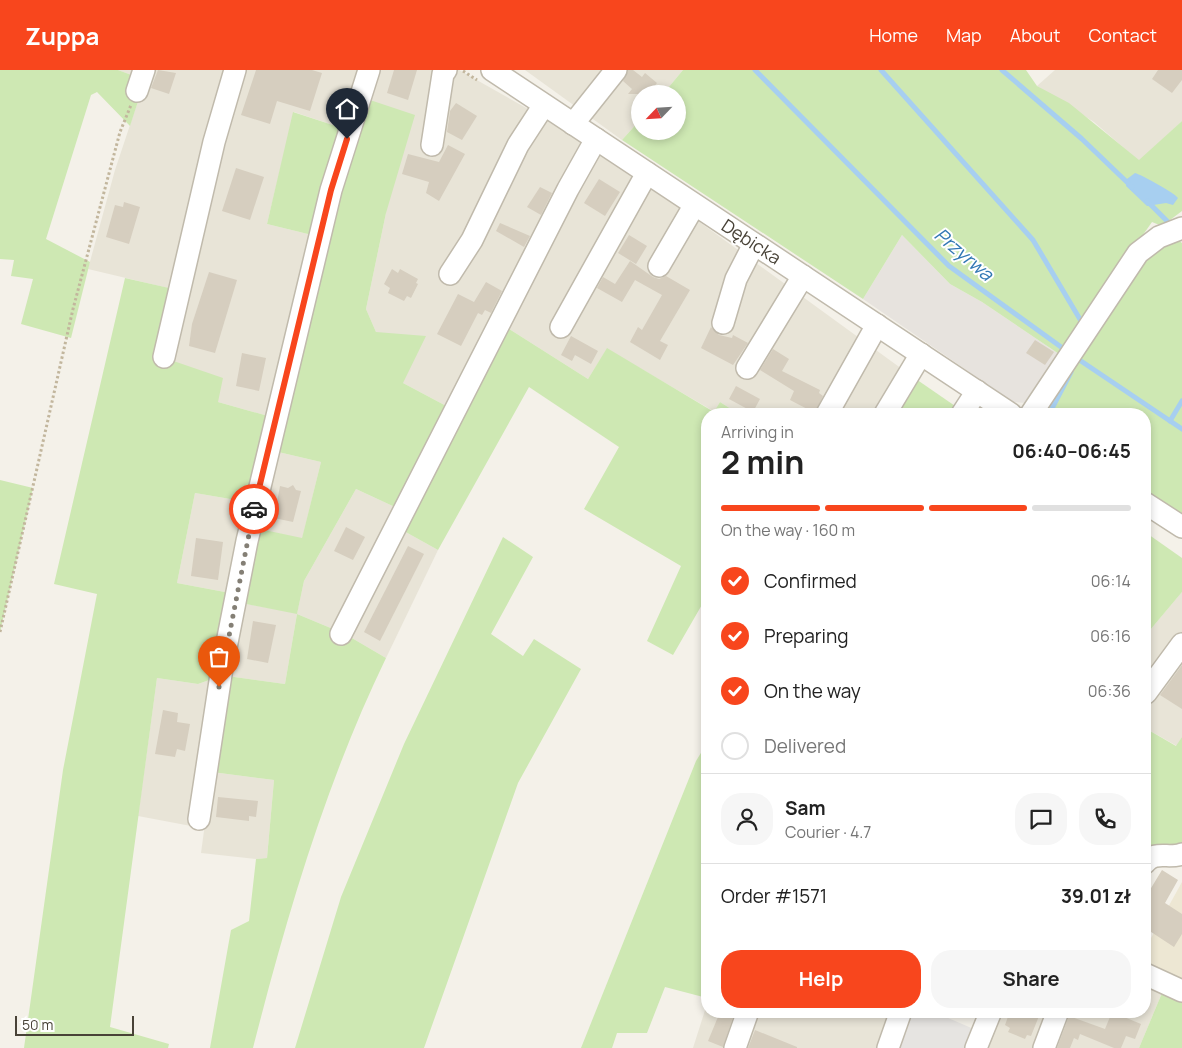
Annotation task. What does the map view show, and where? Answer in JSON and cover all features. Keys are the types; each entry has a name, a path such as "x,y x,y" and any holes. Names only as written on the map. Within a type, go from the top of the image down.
{"street":[{"path":"137,91 144,70"},
{"path":"164,357 214,142 235,70"},
{"path":"199,819 222,668 247,541 331,190 369,70"},
{"path":"432,145 443,74 446,70"},
{"name":"Dębicka","path":"492,70 694,206 1002,408"},
{"path":"573,124 616,70"},
{"path":"450,274 472,240 518,145 544,105"},
{"path":"341,634 568,190 596,140"},
{"path":"562,327 647,173"},
{"path":"659,266 694,206"},
{"path":"1035,408 1138,253 1159,237 1182,228"},
{"path":"723,323 736,279 754,244"},
{"path":"747,368 803,276"},
{"path":"830,408 877,325"},
{"path":"888,408 920,354"},
{"path":"966,408 977,391"},
{"path":"1151,507 1182,527"},
{"path":"1151,686 1182,644"},
{"path":"1151,857 1164,855 1171,857 1182,854"},
{"path":"1151,977 1182,991"},
{"path":"735,1048 746,1018"},
{"path":"747,1048 756,1018"},
{"path":"888,1048 898,1018"},
{"path":"976,1048 988,1018"},
{"path":"1044,1048 1055,1018"}],"path":[{"path":"0,632 73,309 120,132 137,91"}],"shaded area":[{"path":"118,70 459,70 599,149 913,377 895,408 730,408 720,402 717,408 708,408 607,349 588,379 506,327 450,408 403,383 366,309 386,213 342,128 294,112 267,224 312,235 268,416 218,402 155,355 168,288 88,269 115,170 145,80"},
{"path":"525,70 683,70 670,85 631,85 631,130 622,140"},
{"path":"1055,70 1182,70 1182,121 1139,161 1094,122 1037,86"},
{"path":"902,235 950,284 982,302 1062,356 1026,403 1013,402 863,299"},
{"path":"274,451 321,462 302,539 255,528"},
{"path":"356,489 397,508 333,629 297,614 285,684 227,676 241,603 297,613 304,581"},
{"path":"195,493 248,502 230,593 177,583"},
{"path":"402,530 438,550 386,658 345,634"},
{"path":"1182,592 1182,737 1177,746 1151,731 1151,629"},
{"path":"157,678 198,684 215,678 191,826 138,816"},
{"path":"212,772 274,780 267,858 256,859 201,853"},
{"path":"1182,882 1182,982 1151,968 1151,938"},
{"path":"1151,988 1162,993 1139,1048 986,1048 998,1018 1151,1018"},
{"path":"703,1018 898,1018 888,1048 693,1048"},
{"path":"908,1018 948,1018 976,1030 969,1048 896,1048"}],"green space":[{"path":"0,70 118,70 145,80 130,126 97,92 91,95 46,239 90,262 71,338 21,324 33,279 11,276 14,260 0,259"},
{"path":"683,70 1026,70 1037,86 1069,103 1139,160 1182,121 1182,211 1162,226 1152,222 1093,306 1062,356 982,302 950,284 902,235 863,299 622,140 631,130 631,140 686,140 686,85 670,85"},
{"path":"367,99 415,115 386,213 366,309 376,332 426,336 403,383 450,408 397,508 356,489 304,581 297,614 241,603 255,528 302,538 321,462 274,451 333,203"},
{"path":"293,112 342,128 312,235 267,224"},
{"path":"1173,236 1182,243 1182,517 1151,497 1151,408 1045,408 1130,271"},
{"path":"125,278 169,288 156,355 223,378 218,402 268,416 248,502 195,493 177,583 230,593 215,678 198,684 157,678 110,1027 169,1044 168,1048 24,1048 63,770 97,594 54,584"},
{"path":"506,327 588,379 607,348 707,408 701,408 701,606 673,655 647,641 681,566 584,509 619,447 529,387 438,550 402,530"},
{"path":"913,377 958,408 895,408"},
{"path":"720,402 730,408 716,408"},
{"path":"0,480 33,488 0,632"},
{"path":"1151,536 1182,558 1182,592 1151,629"},
{"path":"503,537 533,557 491,634 523,656 534,639 581,669 518,783 424,1048 295,1048 341,897 404,744"},
{"path":"297,614 345,634 386,658 364,705 345,753 310,850 294,899 253,1048 210,1048 231,930 249,921 256,859 267,858 274,780 212,772 227,676 285,684"},
{"path":"1151,731 1176,746 1182,737 1182,846 1176,850 1151,848"},
{"path":"701,753 701,996 665,987 647,1033 617,1033 612,1048 581,1048 696,761"},
{"path":"1162,993 1182,1003 1182,1048 1139,1048"}],"water":[{"path":"1135,173 1158,184 1178,198 1173,205 1166,203 1147,206 1126,186 1127,179"}],"building":[{"path":"158,70 176,73 169,94 151,88"},
{"path":"256,70 312,70 322,73 310,111 277,101 270,124 241,115"},
{"path":"394,70 417,70 408,100 387,93"},
{"path":"628,70 633,70 642,77 645,73 657,83 655,85 631,85 631,88 623,81"},
{"path":"1158,70 1182,70 1182,80 1172,93 1152,79"},
{"path":"456,103 477,116 462,140 447,132 450,111"},
{"path":"448,145 465,154 439,201 426,193 429,182 402,174 408,154 439,162"},
{"path":"236,168 264,177 250,220 222,211"},
{"path":"599,179 620,192 605,216 584,203"},
{"path":"540,187 552,193 541,215 527,207"},
{"path":"124,202 140,207 129,244 106,237 115,205 123,207"},
{"path":"500,223 530,236 524,247 496,231"},
{"path":"629,235 647,246 636,264 618,253"},
{"path":"630,261 653,277 659,279 666,276 690,290 660,341 668,345 660,360 630,342 638,327 642,330 662,295 635,280 622,302 597,288 603,277 615,284"},
{"path":"392,269 398,273 400,269 418,279 416,283 418,284 411,298 407,296 404,301 388,293 390,288 384,284"},
{"path":"209,272 237,280 215,353 189,346 192,324"},
{"path":"486,282 502,291 491,313 485,310 482,315 478,313 461,346 437,334 458,294 474,302"},
{"path":"711,327 719,335 732,338 733,335 748,343 733,365 701,348"},
{"path":"571,336 598,351 591,364 575,355 572,361 561,355"},
{"path":"1035,340 1054,352 1045,365 1026,353"},
{"path":"773,349 789,359 782,371 820,390 819,393 823,396 817,408 805,408 790,400 794,391 760,370"},
{"path":"242,353 266,358 259,391 236,386"},
{"path":"736,386 760,399 755,408 746,408 729,399"},
{"path":"293,485 296,490 301,491 293,522 274,518 280,486 288,488"},
{"path":"346,527 365,537 353,560 334,551"},
{"path":"196,538 223,542 218,580 191,576"},
{"path":"408,546 424,554 380,641 364,632"},
{"path":"253,621 276,625 268,663 247,659"},
{"path":"1182,665 1182,709 1160,695"},
{"path":"163,710 178,713 177,722 190,724 185,751 177,749 175,757 155,754"},
{"path":"218,797 258,801 256,817 249,816 249,821 216,817"},
{"path":"1162,870 1178,880 1165,903 1182,914 1182,934 1174,947 1151,932 1151,888"},
{"path":"718,1018 733,1018 723,1047 708,1041"},
{"path":"1008,1018 1038,1018 1031,1036 1027,1035 1025,1039 1008,1032 1010,1028 1005,1025"},
{"path":"1068,1018 1075,1018 1105,1029 1110,1018 1126,1018 1141,1024 1135,1039 1126,1036 1121,1048 1114,1048 1080,1034 1078,1040 1074,1038 1070,1048 1057,1048"},
{"path":"755,1030 797,1047 797,1048 748,1048"}],"waterway":[{"name":"Przyrwa","path":"755,70 949,266 1068,352"},
{"path":"881,70 1033,240 1081,321 1081,325"},
{"path":"1002,70 1082,139 1132,187"},
{"path":"1147,201 1173,227"},
{"name":"Przyrwa","path":"1075,357 1151,408"},
{"path":"1052,408 1071,372"},
{"path":"1170,421 1182,401"},
{"name":"Przyrwa","path":"1151,408 1182,429"}],"way so far":[{"path":"219,687 254,509"}],"route":[{"path":"254,509 331,190 347,139"}]}
